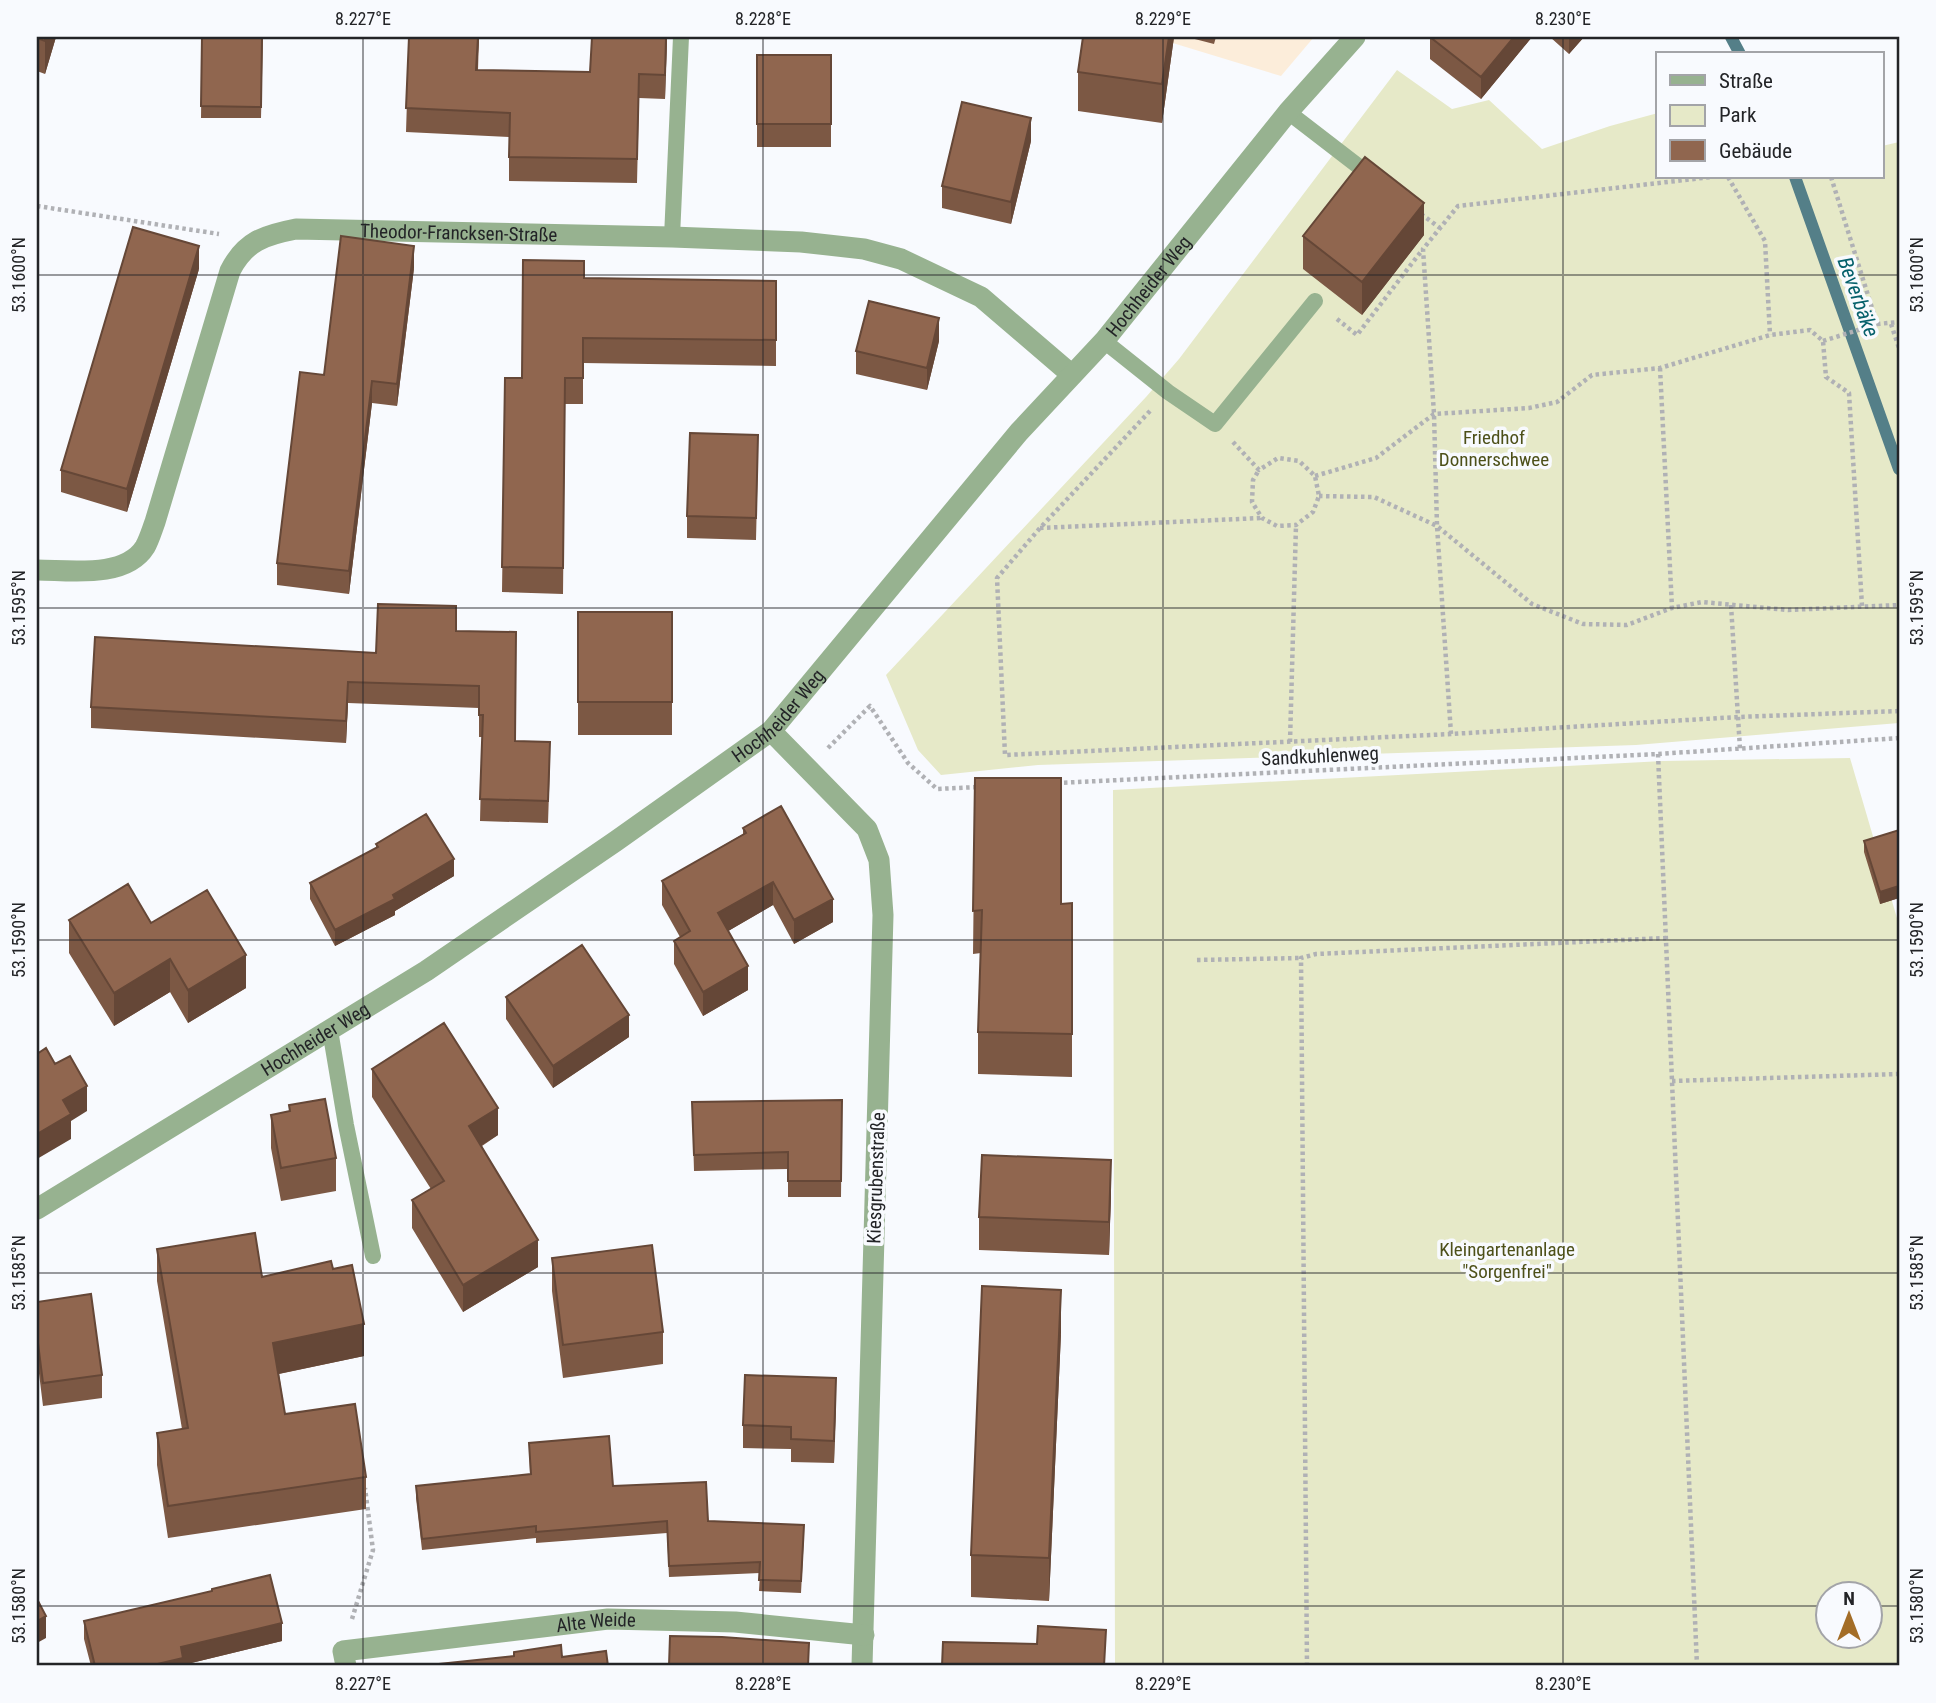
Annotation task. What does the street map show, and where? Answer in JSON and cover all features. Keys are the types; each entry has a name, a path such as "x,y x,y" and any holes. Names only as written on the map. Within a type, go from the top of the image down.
{"street":[{"name":"Hochheider Weg","path":"37,1209 437,963 771,731 1019,432 1104,341 1288,112 1355,37"},
{"name":"Theodor-Francksen-Straße","path":"258,239 296,229 672,237 801,242 864,249 901,259 981,297 1072,374"},
{"path":"37,570 106,570 122,566 135,558 145,547 155,522 230,271 236,259 258,239"},
{"name":"Kiesgrubenstraße","path":"771,731 867,828 878,860 883,915 862,1666"},
{"name":"Alte Weide","path":"344,1659 608,1619 735,1622 864,1635"}],"lane":[{"path":"672,237 681,37"},
{"path":"1288,112 1407,204"},
{"path":"1104,341 1168,393 1215,424 1315,301"},
{"path":"330,1030 373,1256"}],"path":[{"path":"1315,301 1357,335 1458,206 1702,178"},
{"path":"1729,178 1765,241 1770,335"},
{"path":"1831,178 1877,324"},
{"path":"1407,204 1440,228"},
{"path":"37,206 258,239"},
{"path":"1423,249 1451,734"},
{"path":"1823,341 1877,324 1899,322"},
{"path":"1891,324 1899,348"},
{"path":"1315,476 1376,458 1434,414 1529,408 1557,402 1592,375 1660,368 1770,335 1810,330 1823,341 1826,377 1849,393 1862,606"},
{"path":"1660,368 1672,608"},
{"path":"1168,393 1040,528 997,578 1004,755 1899,711"},
{"path":"1215,424 1259,470"},
{"path":"1278,458 1299,461 1315,476 1320,496 1313,512 1296,525 1277,526 1262,518 1252,502 1253,480 1259,470 1278,458"},
{"path":"1320,496 1374,497 1437,526 1532,604 1583,624 1627,625 1672,608 1702,601 1788,610 1899,605"},
{"path":"1040,528 1262,518"},
{"path":"1290,742 1296,525"},
{"path":"1731,605 1740,749"},
{"path":"808,769 870,706 908,763 937,789 992,786"},
{"name":"Sandkuhlenweg","path":"1048,783 1658,754 1899,738"},
{"path":"1658,754 1697,1666"},
{"path":"1197,960 1301,958 1316,954 1665,938"},
{"path":"1301,958 1307,1666"},
{"path":"1672,1082 1899,1074"},
{"path":"344,1659 373,1550 365,1483"}],"shaded area":[{"path":"1153,37 1314,37 1281,76"}],"green space":[{"name":"Friedhof Donnerschwee","path":"1397,70 1452,109 1489,100 1542,149 1656,114 1656,178 1884,178 1884,146 1899,142 1899,723 1636,745 1038,765 941,775 918,750 886,675 1179,359"},
{"name":"Kleingartenanlage \"Sorgenfrei\"","path":"1850,758 1899,925 1899,1666 1115,1666 1113,790 1663,761"}],"building":[{"path":"202,37 262,37 261,107 201,106"},
{"path":"409,37 478,37 476,70 590,72 592,37 666,37 665,75 639,74 637,159 509,157 510,113 406,108"},
{"path":"1083,37 1169,37 1162,84 1078,72"},
{"path":"1430,37 1514,37 1481,77"},
{"path":"757,55 831,55 831,124 757,124"},
{"path":"962,102 1031,118 1011,202 942,186"},
{"path":"1365,157 1424,203 1362,282 1303,236"},
{"path":"133,227 199,246 127,489 61,470"},
{"path":"341,236 414,246 397,384 372,381 349,571 277,563 300,372 324,375"},
{"path":"523,260 584,261 584,278 776,281 776,340 583,338 583,378 565,378 563,568 502,567 505,378 522,378"},
{"path":"869,301 939,318 927,368 856,351"},
{"path":"690,433 758,435 756,518 687,516"},
{"path":"378,604 456,606 456,631 516,632 515,741 550,742 548,801 480,799 483,715 479,715 479,686 348,682 346,721 91,707 95,637 376,653"},
{"path":"578,612 672,612 672,702 578,702"},
{"path":"975,778 1061,778 1061,904 1072,903 1072,1034 978,1032 982,910 973,911"},
{"path":"781,806 833,899 794,920 773,882 718,913 748,966 703,992 674,941 690,931 662,881 746,833 743,828"},
{"path":"426,814 454,859 393,895 395,899 335,930 310,883 378,847 376,844"},
{"path":"1899,830 1899,886 1880,892 1864,841"},
{"path":"128,884 151,923 207,890 246,955 188,990 170,959 114,993 69,920"},
{"path":"582,945 629,1015 553,1066 506,997"},
{"path":"444,1023 498,1108 469,1126 538,1240 463,1285 412,1200 444,1181 372,1069"},
{"path":"46,1048 55,1064 70,1056 87,1086 63,1100 71,1114 37,1134 37,1054"},
{"path":"325,1099 336,1158 281,1168 271,1115 290,1111 289,1105"},
{"path":"842,1100 841,1181 788,1181 788,1152 694,1155 692,1102"},
{"path":"982,1155 1111,1160 1109,1222 979,1217"},
{"path":"255,1233 262,1277 331,1261 333,1269 352,1265 364,1324 273,1343 285,1414 355,1404 366,1477 168,1506 157,1433 188,1428 157,1249"},
{"path":"652,1245 663,1332 563,1345 552,1258"},
{"path":"982,1286 1061,1290 1049,1558 971,1555"},
{"path":"91,1294 102,1375 43,1383 37,1335 37,1302"},
{"path":"745,1375 836,1378 834,1441 791,1439 791,1427 743,1425"},
{"path":"609,1436 613,1486 706,1482 708,1521 804,1525 801,1581 759,1580 760,1562 669,1566 667,1521 536,1532 536,1526 422,1539 416,1486 531,1474 529,1443"},
{"path":"270,1575 282,1623 181,1647 183,1658 149,1666 95,1666 84,1621"},
{"path":"37,1599 46,1616 37,1621"},
{"path":"1038,1626 1106,1630 1104,1666 942,1666 943,1642 1037,1644"},
{"path":"670,1636 809,1643 808,1666 669,1666"},
{"path":"561,1645 562,1657 606,1651 608,1666 430,1666 514,1656 514,1652"}],"waterway":[{"name":"Beverbäke","path":"1731,37 1739,52"},
{"name":"Beverbäke","path":"1795,178 1899,469"}]}
